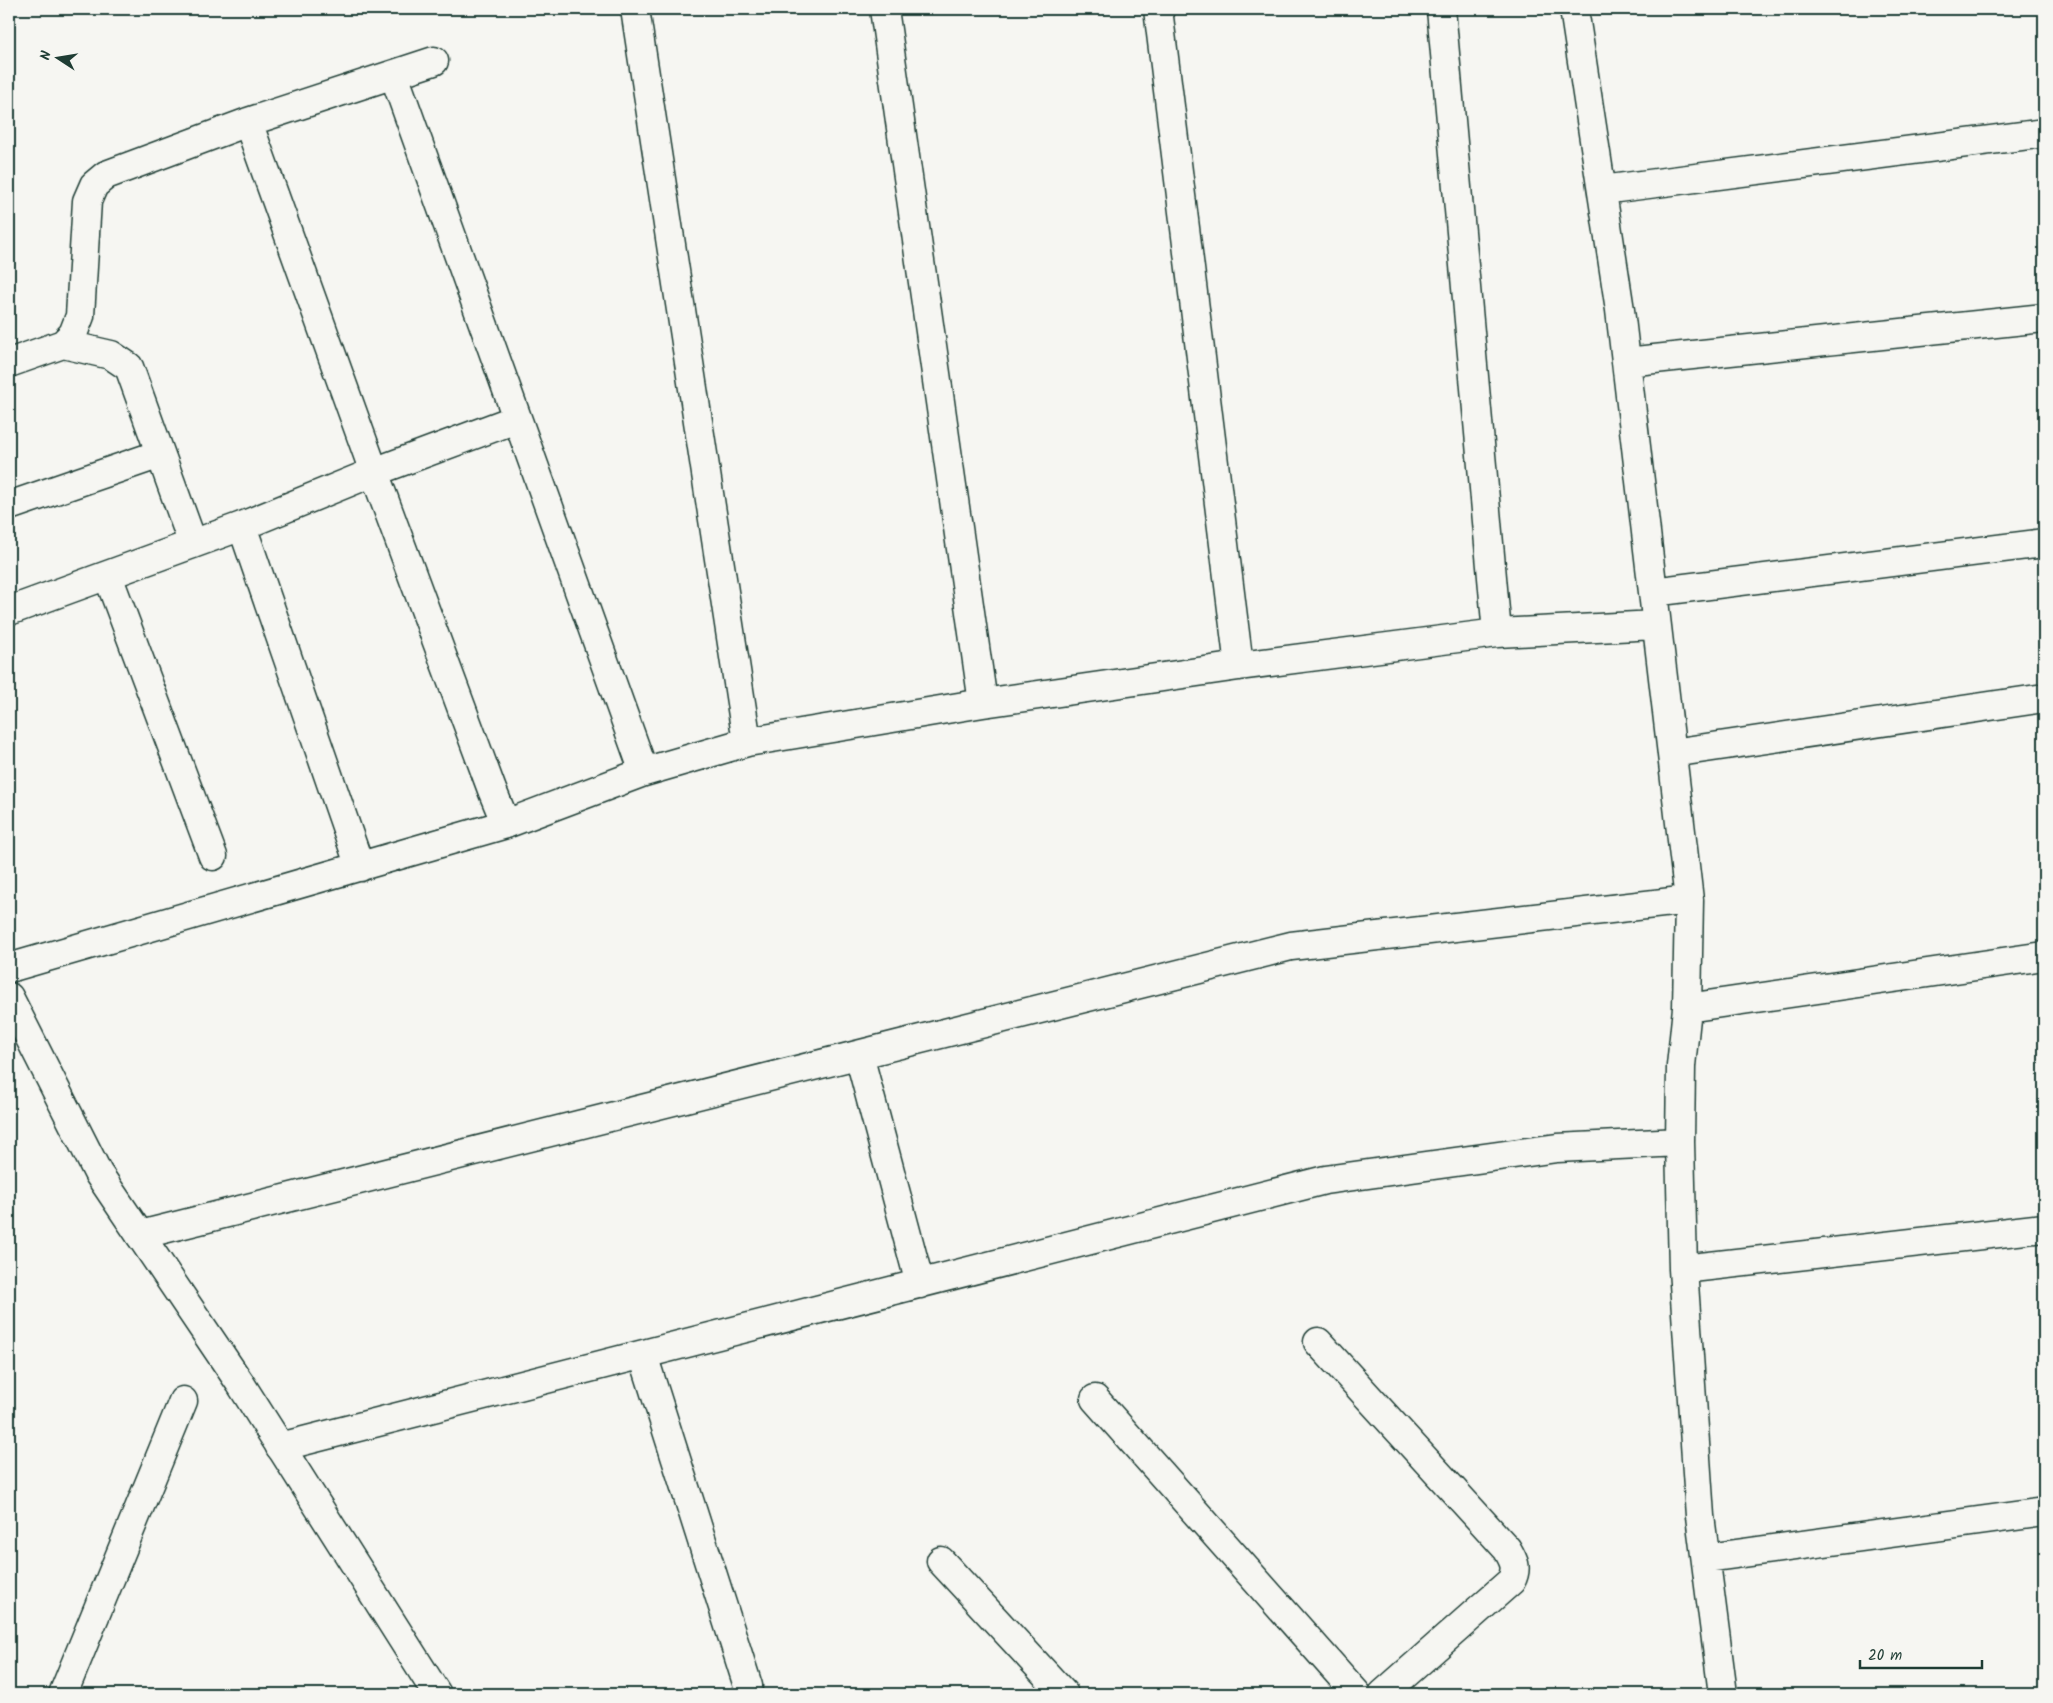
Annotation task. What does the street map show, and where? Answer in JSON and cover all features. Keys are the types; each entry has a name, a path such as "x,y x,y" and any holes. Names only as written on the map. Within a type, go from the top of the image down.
{"street":[{"path":"635,9 747,742"},
{"path":"884,9 983,702"},
{"path":"1158,9 1239,666"},
{"path":"1441,9 1497,633"},
{"path":"1574,9 1620,310 1689,900 1687,1008 1681,1066 1680,1142 1683,1269 1700,1516 1707,1558 1723,1694"},
{"path":"9,363 62,344 73,334 80,316 87,201 94,185 106,175 248,122 434,61"},
{"path":"394,75 644,772"},
{"path":"248,122 374,472 506,824"},
{"path":"1602,190 2044,133"},
{"path":"1626,362 2044,318"},
{"path":"62,344 110,354 129,367 194,544"},
{"path":"9,611 242,526 374,472 516,419"},
{"path":"9,506 160,454"},
{"path":"242,526 360,867"},
{"path":"1653,592 2044,543"},
{"path":"108,576 213,856"},
{"path":"9,968 506,824 644,772 747,742 983,702 1239,666 1497,633 1656,625"},
{"path":"1672,754 2044,698"},
{"path":"140,1235 1291,946 1689,900"},
{"path":"1687,1008 2044,956"},
{"path":"9,997 98,1173 280,1447 437,1694"},
{"path":"858,1055 920,1284"},
{"path":"280,1447 1324,1180 1556,1148 1680,1142"},
{"path":"1683,1269 2044,1228"},
{"path":"1318,1342 1515,1561 1516,1572 1511,1581 1383,1694"},
{"path":"643,1355 748,1686"},
{"path":"1095,1399 1357,1694"},
{"path":"63,1694 183,1401"},
{"path":"1707,1558 2044,1512"},
{"path":"940,1561 1064,1694"}]}
